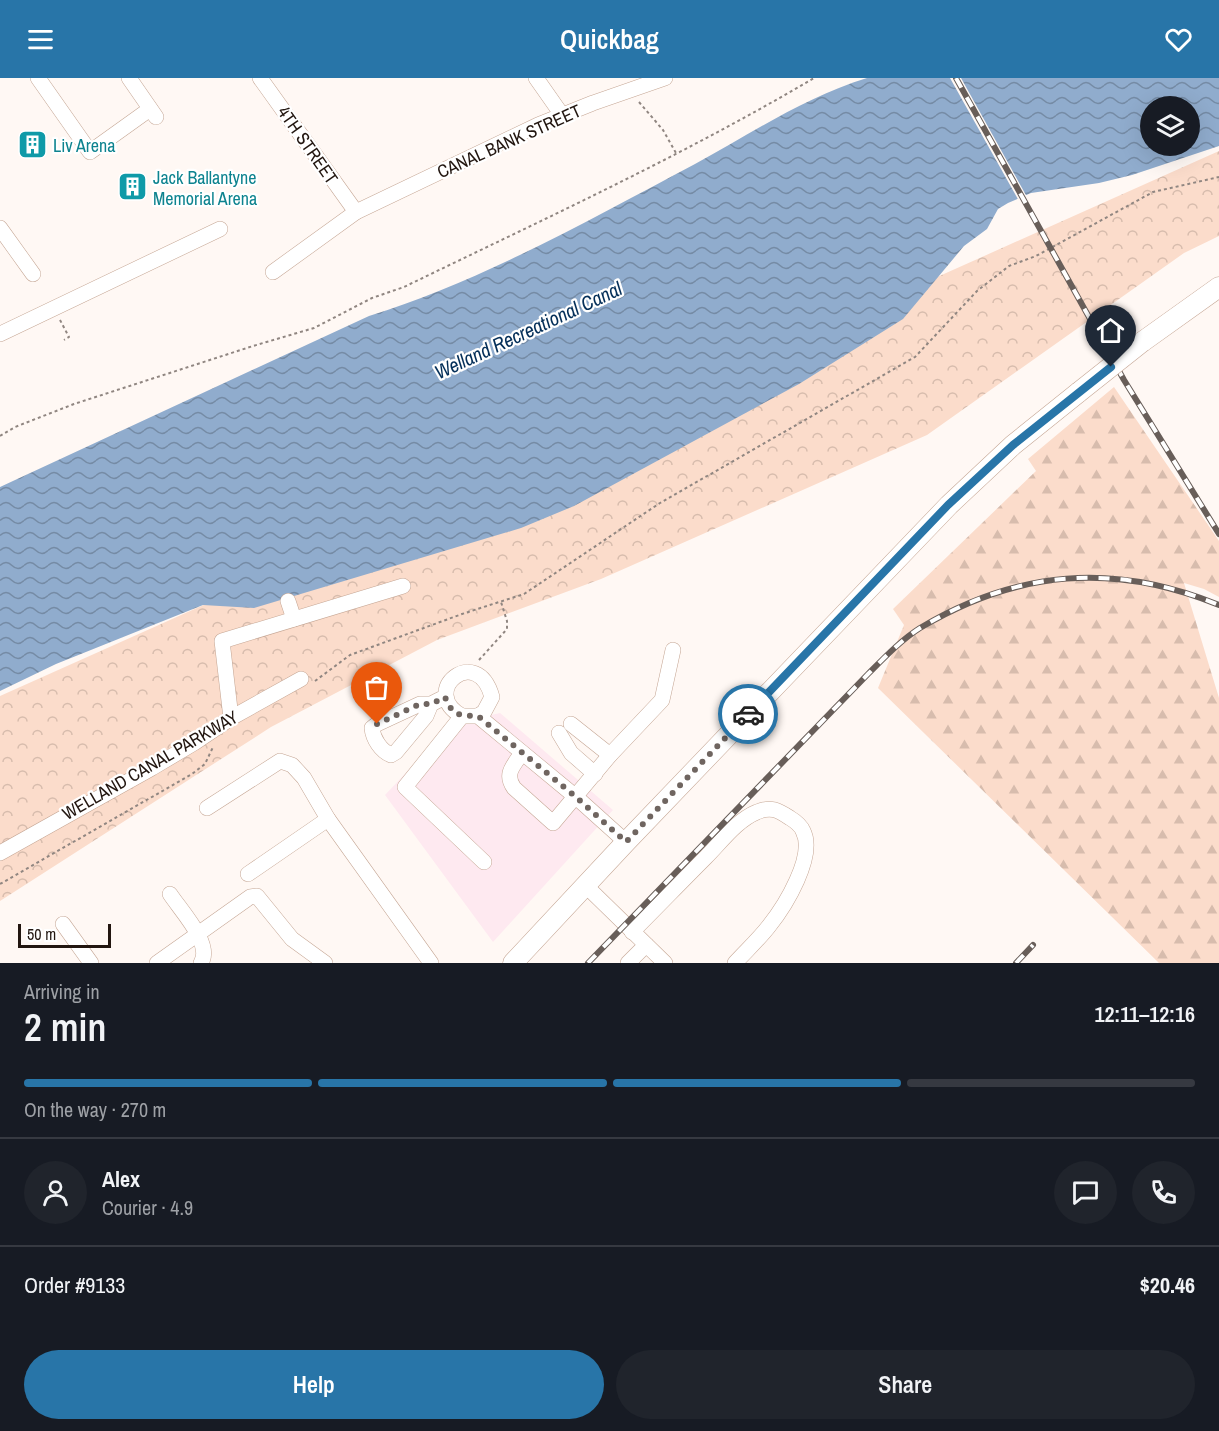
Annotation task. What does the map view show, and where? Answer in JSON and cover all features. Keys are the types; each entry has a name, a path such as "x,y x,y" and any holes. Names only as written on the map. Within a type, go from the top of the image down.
{"main road":[{"path":"513,963 948,505 1013,445 1142,342 1219,287"}],"street":[{"path":"38,78 90,152 154,113 129,78"},
{"name":"4TH STREET","path":"260,78 356,212"},
{"path":"536,78 562,115"},
{"name":"CANAL BANK STREET","path":"273,272 356,212 562,115 666,78"},
{"path":"0,228 33,274"},
{"path":"0,334 220,229"},
{"path":"231,718 222,641 403,586"},
{"path":"288,601 294,619"},
{"path":"522,753 509,772 509,782 553,823 610,755 662,700 673,650"},
{"path":"470,671 478,674 484,681 492,698 484,712 478,716 462,716 438,700 452,678 470,671"},
{"name":"WELLAND CANAL PARKWAY","path":"0,853 152,768 231,718 308,680"},
{"path":"462,716 405,788 484,861"},
{"path":"478,716 576,797 626,842"},
{"path":"595,774 571,753 565,729 610,755"},
{"path":"207,808 279,761 292,765 303,778 328,819 425,961"},
{"path":"632,932 739,823 754,813 775,809 803,829 807,843 805,857 779,913 735,963"},
{"path":"248,874 328,819"},
{"path":"585,885 665,963"},
{"path":"170,894 198,934 205,949 205,956 201,963"},
{"path":"157,963 250,897 257,896 292,939 325,963"},
{"path":"63,924 91,963"},
{"path":"628,963 645,945"}],"path":[{"path":"0,436 15,427 74,404 253,345 314,328 372,298 404,287 676,153 814,78"},
{"path":"630,91 663,130 676,153"},
{"path":"308,680 350,655 524,594 660,503 915,357 977,291 1009,266 1036,256 1153,192 1219,177"},
{"path":"54,309 69,337 64,340"},
{"path":"470,671 507,630 507,621 501,601"},
{"path":"0,884 192,774 205,764 215,743"}],"shaded area":[{"path":"500,713 613,810 493,942 385,795 452,724"}],"green space":[{"path":"1219,151 1219,236 1184,253 927,435 601,579 437,640 271,727 0,901 0,696"},
{"path":"1114,387 1219,541 1219,597 1204,589 1184,583 1219,698 1219,963 1159,963 878,688 904,625 893,609 1036,471 1028,459"}],"water":[{"name":"Welland Recreational Canal","path":"867,78 1219,78 1219,146 1200,152 1200,96 1140,96 1140,156 1189,156 1132,175 1099,183 1031,193 1008,203 998,209 987,229 964,246 903,319 799,384 574,506 521,528 254,608 203,605 56,664 0,691 0,487 369,316 453,285 535,248 822,95"}],"pier":[{"path":"950,78 961,78 1027,197 1019,201"}],"railway":[{"path":"956,78 1124,380 1219,534"},
{"path":"588,963 868,674 899,644 920,628 956,609 993,594 1030,584 1067,579 1104,578 1142,582 1180,591 1219,605"},
{"path":"1016,963 1033,945"}],"way so far":[{"path":"377,724 420,704 431,704 445,697 454,712 462,716 478,716 576,797 626,842 748,714"}],"place":[{"name":"Liv Arena","path":"32,145"},
{"name":"Jack Ballantyne Memorial Arena","path":"132,187"}],"route":[{"path":"748,714 948,505 1013,445 1111,367"}]}
